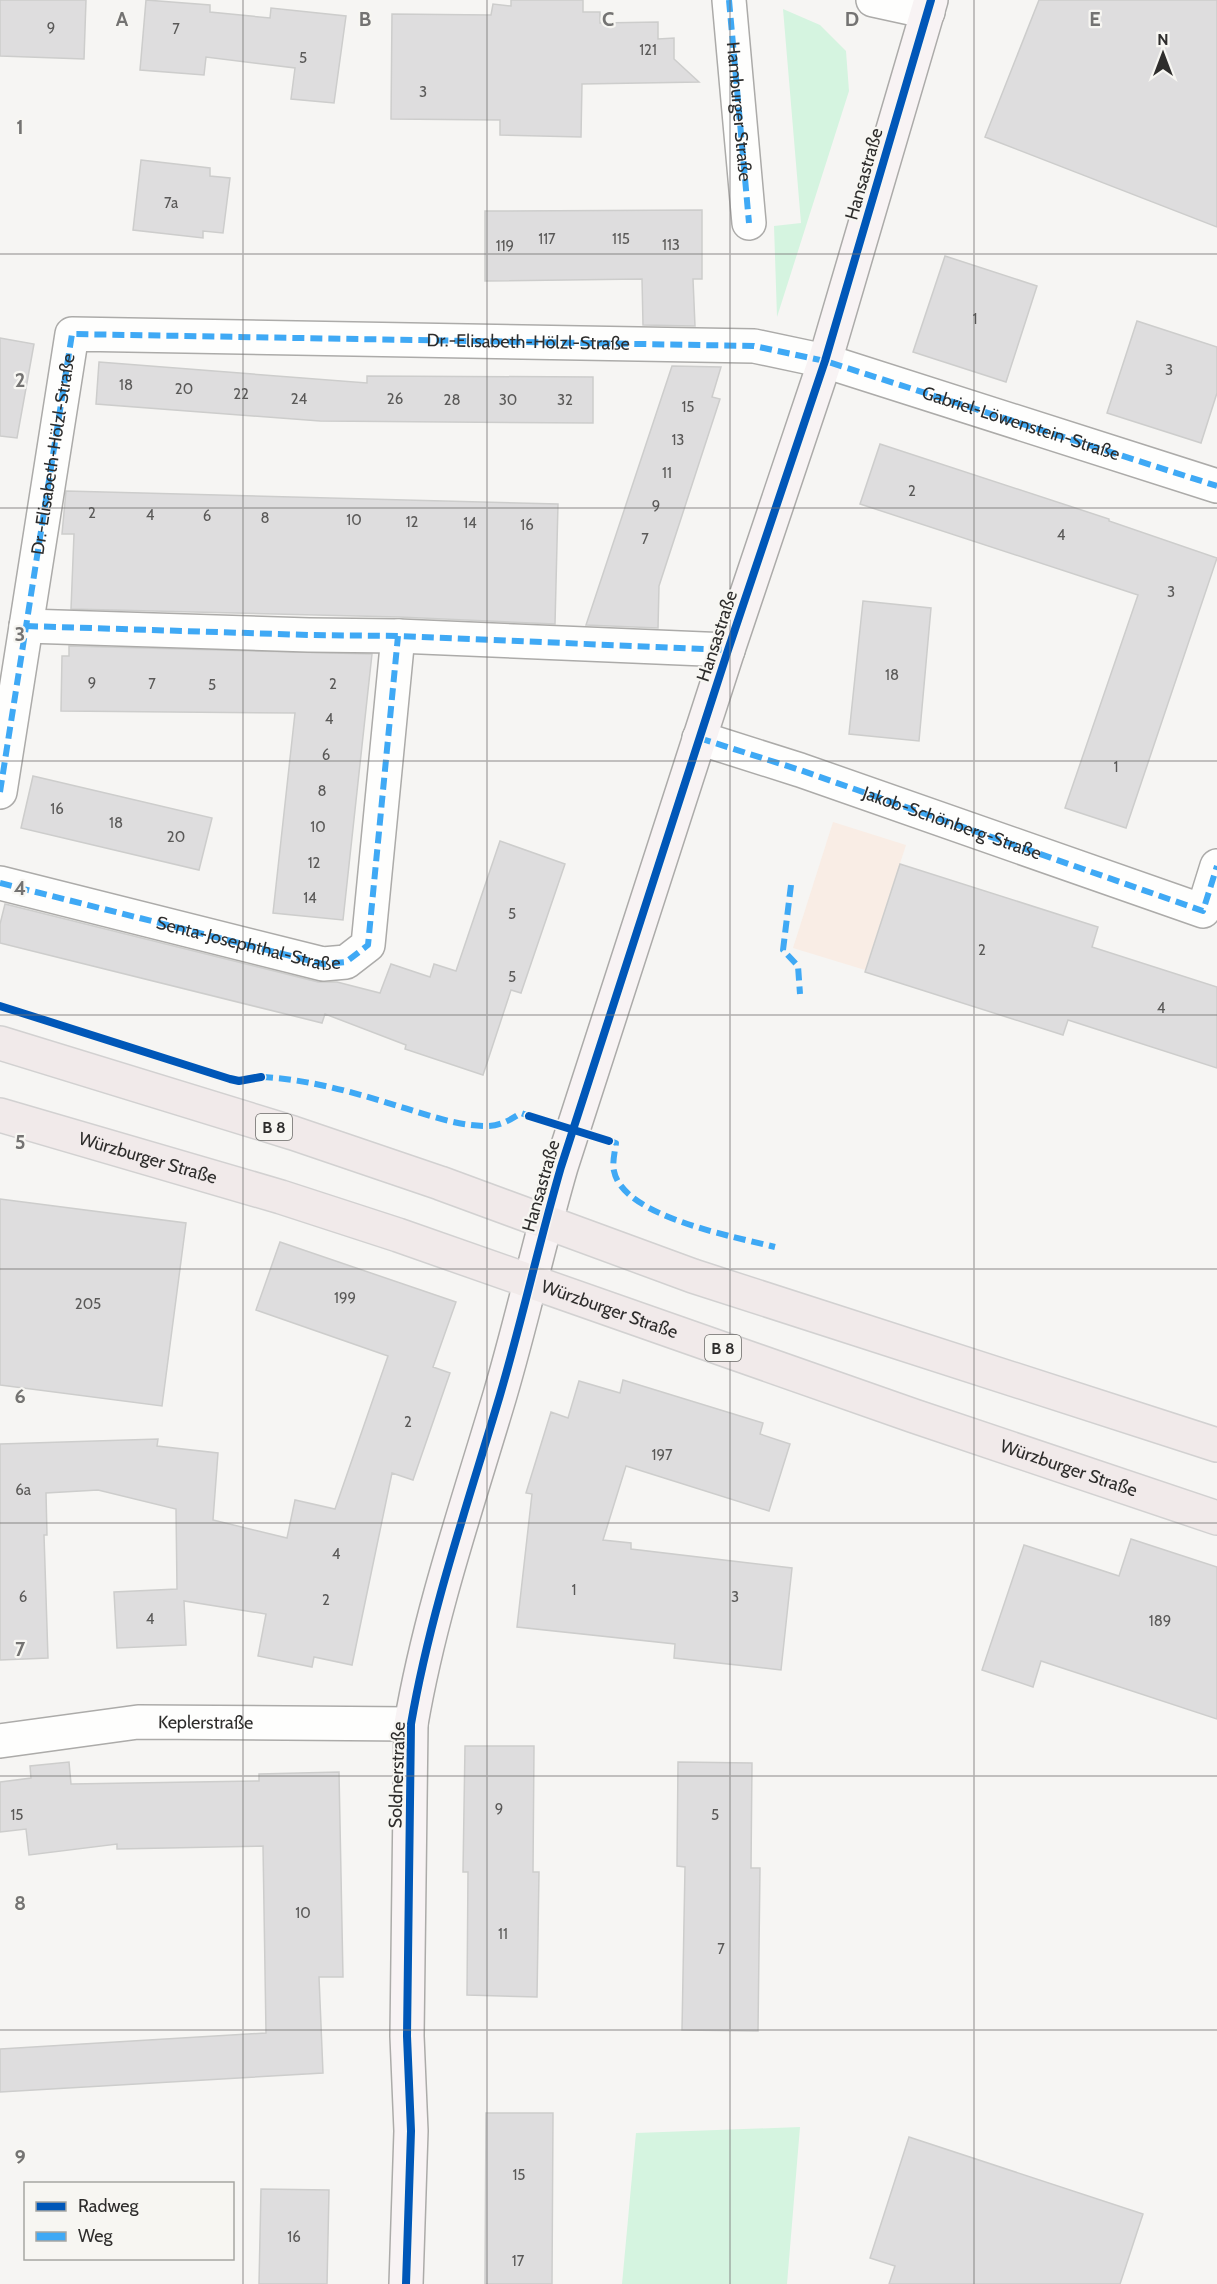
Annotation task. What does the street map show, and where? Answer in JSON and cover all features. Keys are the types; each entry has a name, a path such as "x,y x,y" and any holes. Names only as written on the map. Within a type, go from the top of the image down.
{"main road":[{"name":"B 8","path":"0,1043 293,1133 440,1183 714,1283 1217,1445"},
{"name":"Würzburger Straße","path":"0,1115 281,1197 398,1235 914,1416 1217,1518"}],"street":[{"name":"Hamburger Straße","path":"729,0 749,223"},
{"path":"873,0 929,6"},
{"name":"Hansastraße","path":"531,1282 545,1222 581,1101 825,361 929,6"},
{"name":"Dr.-Elisabeth-Hölzl-Straße","path":"26,626 72,334 754,346 825,361"},
{"name":"Gabriel-Löwenstein-Straße","path":"825,361 1217,486"},
{"path":"0,792 26,626 398,636 728,650"},
{"name":"Senta-Josephthal-Straße","path":"0,883 323,964 346,962 368,945 398,636"},
{"name":"Jakob-Schönberg-Straße","path":"699,738 800,770 1203,911 1217,866"},
{"name":"Soldnerstraße","path":"406,2284 411,2131 407,2036 411,1724 417,1690 459,1529 531,1282"},
{"name":"Keplerstraße","path":"0,1741 138,1722 411,1724"}],"shaded area":[{"path":"833,822 906,845 865,970 793,948"}],"green space":[{"path":"783,9 820,25 846,51 849,91 777,317 774,226 801,223"},
{"path":"800,2127 787,2284 622,2284 636,2133"}],"building":[{"path":"0,0 86,0 84,59 0,56"},
{"path":"146,0 210,5 210,12 270,18 271,8 346,16 334,103 291,99 295,68 206,57 204,75 140,70"},
{"path":"511,0 583,0 583,12 600,12 600,23 658,22 658,39 674,38 674,59 699,82 582,84 581,137 500,135 500,120 391,119 392,14 491,15 493,4 511,6"},
{"path":"1039,0 1217,0 1217,227 985,137"},
{"path":"141,160 210,168 210,176 230,178 223,233 203,231 203,238 133,230"},
{"path":"702,210 702,279 693,279 695,326 643,325 642,279 485,281 485,211"},
{"path":"945,256 1037,286 1006,382 913,352"},
{"path":"1137,321 1217,347 1217,393 1201,443 1107,413"},
{"path":"0,338 34,344 17,438 0,436"},
{"path":"99,362 367,383 367,376 593,377 593,423 320,421 96,404"},
{"path":"672,366 721,367 712,397 720,399 659,586 658,628 586,625"},
{"path":"880,444 1109,519 1109,521 1217,558 1126,828 1065,808 1138,595 860,504"},
{"path":"66,491 558,504 555,624 399,617 71,609 74,534 62,534"},
{"path":"863,601 931,608 919,741 849,734"},
{"path":"69,646 372,654 343,920 273,913 295,713 61,711 62,656 69,656"},
{"path":"33,776 212,818 199,870 21,828"},
{"path":"500,841 565,864 521,993 511,990 483,1075 405,1049 406,1045 325,1014 322,1023 0,943 0,924 5,904 318,982 337,982 380,993 391,964 430,977 434,964 456,971"},
{"path":"900,864 1098,927 1092,947 1217,987 1217,1068 1068,1020 1063,1035 865,972"},
{"path":"0,1199 186,1223 162,1406 0,1385"},
{"path":"280,1242 456,1302 433,1367 450,1373 413,1480 392,1473 352,1665 314,1657 312,1667 258,1656 266,1614 184,1601 186,1645 117,1648 114,1592 177,1589 176,1509 98,1490 46,1493 47,1535 44,1535 48,1658 0,1660 0,1444 158,1439 157,1446 218,1453 213,1520 287,1538 295,1500 335,1509 388,1356 256,1310"},
{"path":"623,1380 763,1423 760,1434 790,1444 769,1511 626,1466 603,1540 631,1543 631,1549 792,1568 781,1670 674,1658 675,1644 517,1627 532,1494 526,1493 551,1412 568,1418 579,1381 620,1393"},
{"path":"1131,1539 1217,1567 1217,1719 1041,1661 1033,1687 982,1670 1024,1545 1119,1576"},
{"path":"465,1746 534,1746 533,1872 539,1872 537,1997 467,1995 468,1872 463,1872"},
{"path":"69,1762 71,1784 259,1781 259,1774 339,1772 343,1977 319,1977 323,2073 0,2092 0,2049 266,2033 263,1846 117,1849 117,1844 29,1855 26,1829 0,1832 0,1782 31,1778 30,1766"},
{"path":"678,1762 752,1763 751,1868 760,1868 758,2031 682,2030 685,1867 677,1866"},
{"path":"486,2113 553,2113 552,2284 485,2284"},
{"path":"909,2137 1143,2214 1120,2284 889,2284 895,2266 870,2258"},
{"path":"261,2189 329,2190 327,2284 259,2284"}],"marked path":[{"path":"729,0 749,223"},
{"path":"0,792 72,334 754,346 825,361 1217,486"},
{"path":"26,626 398,636 728,650"},
{"path":"0,883 323,964 346,962 368,945 398,636"},
{"path":"699,738 800,770 1203,911 1217,866"},
{"path":"791,885 783,950 798,966 800,994"},
{"path":"261,1077 332,1088 443,1120 465,1124 496,1125 521,1113 532,1117"},
{"path":"607,1140 616,1143 614,1171 622,1187 637,1201 659,1213 709,1231 775,1247"}],"cycle path":[{"path":"406,2284 411,2131 407,2036 411,1724 428,1641 508,1367 561,1167 728,650 825,361 931,0"},
{"path":"0,1006 230,1079 239,1081 261,1077"},
{"path":"529,1116 609,1141"}]}
